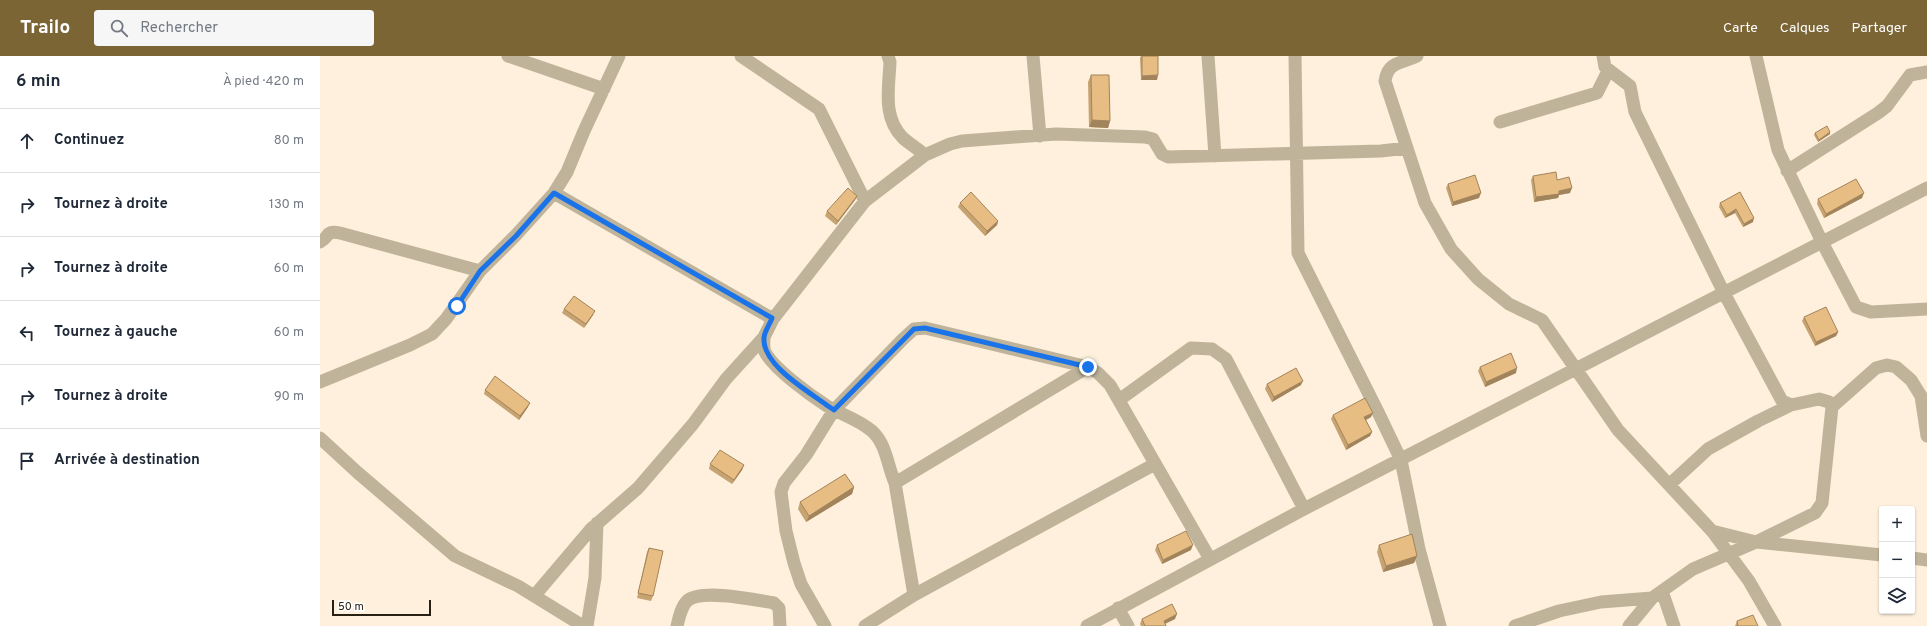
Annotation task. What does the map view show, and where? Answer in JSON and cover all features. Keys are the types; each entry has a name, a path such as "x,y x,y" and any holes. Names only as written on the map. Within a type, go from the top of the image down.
{"street":[{"path":"508,56 604,89"},
{"path":"320,382 410,345 432,334 457,306 480,271 516,236 554,193 567,172 619,56"},
{"path":"741,56 819,109 865,201"},
{"path":"888,56 890,62 888,108 890,119 903,137 925,155"},
{"path":"1033,56 1040,136"},
{"path":"1208,56 1215,156"},
{"path":"1295,56 1298,253 1401,460 1420,549 1440,626"},
{"path":"1417,56 1392,66 1387,72 1385,81 1425,203 1450,249 1478,279 1509,304 1542,320 1618,430 1643,458 1670,484 1712,531 1728,555 1749,581 1775,626"},
{"path":"1603,56 1605,67 1608,71 1630,86 1635,112 1724,293 1782,401 1791,405"},
{"path":"1756,56 1778,150 1822,242 1856,307 1871,312 1927,309"},
{"path":"1500,122 1597,93 1608,71"},
{"path":"1787,170 1887,106 1910,74 1927,72"},
{"path":"535,595 597,523 638,488 693,424 726,379 764,337 772,318 865,201 925,155 950,144 962,141 1056,134 1145,137 1153,139 1162,154 1168,157 1380,152 1407,148"},
{"path":"1087,626 1118,608 1153,592 1210,559 1304,509 1927,188"},
{"path":"554,193 772,318"},
{"path":"320,242 324,240 327,234 333,232 340,233 480,271"},
{"path":"825,626 801,584 794,563 786,531 781,492 784,483 806,455 834,410 914,329 925,328 1088,367 1098,373 1110,385 1210,559"},
{"path":"764,337 764,350 771,361 786,375 834,410 860,421 873,432 884,446 889,470 895,483 914,595"},
{"path":"1119,400 1192,348 1212,349 1226,359 1304,509"},
{"path":"1832,407 1876,368 1887,365 1896,367 1911,380 1922,396 1927,436"},
{"path":"895,483 1088,367"},
{"path":"1629,626 1657,595 1693,569 1728,555 1815,513 1822,503 1832,407 1829,402 1819,399 1791,405 1758,421 1708,449 1670,484"},
{"path":"320,438 356,472 455,556 535,595 583,626"},
{"path":"865,626 914,595 1155,464"},
{"path":"587,626 595,578 597,523"},
{"path":"1712,531 1756,542 1879,555"},
{"path":"1915,558 1927,560"},
{"path":"677,626 686,601 695,595 731,596 774,603 778,608 780,626"},
{"path":"1514,626 1558,611 1601,602 1657,595"},
{"path":"1657,595 1674,626"},
{"path":"1118,608 1128,626"}],"building":[{"path":"1142,56 1158,56 1158,75 1142,76"},
{"path":"1091,75 1109,75 1110,121 1092,120"},
{"path":"1827,126 1830,132 1819,140 1815,133"},
{"path":"1556,172 1557,180 1569,177 1572,188 1559,191 1559,194 1536,197 1533,176"},
{"path":"1475,175 1481,193 1453,202 1448,184"},
{"path":"1856,179 1864,193 1826,214 1818,199"},
{"path":"848,188 857,196 838,221 827,211"},
{"path":"971,192 998,221 987,231 960,203"},
{"path":"1740,192 1754,218 1744,224 1736,209 1727,215 1720,203"},
{"path":"574,296 595,311 586,324 564,309"},
{"path":"1826,307 1838,332 1816,342 1804,317"},
{"path":"1511,353 1517,368 1486,382 1480,367"},
{"path":"1296,368 1303,381 1274,397 1267,384"},
{"path":"495,376 530,403 520,416 485,390"},
{"path":"1365,398 1373,413 1364,417 1372,432 1348,445 1333,415"},
{"path":"720,450 744,465 734,480 710,464"},
{"path":"845,474 854,487 809,516 800,502"},
{"path":"1186,531 1193,545 1163,560 1157,545"},
{"path":"1412,534 1417,556 1386,566 1379,545"},
{"path":"649,548 663,551 653,596 638,593"},
{"path":"1172,604 1177,614 1164,621 1166,626 1145,626 1142,619"},
{"path":"1753,615 1758,626 1737,626 1737,621"}],"route":[{"path":"457,306 480,271 516,236 554,193 772,318 764,337 764,350 771,361 786,375 834,410 914,329 925,328 1088,367"}]}
